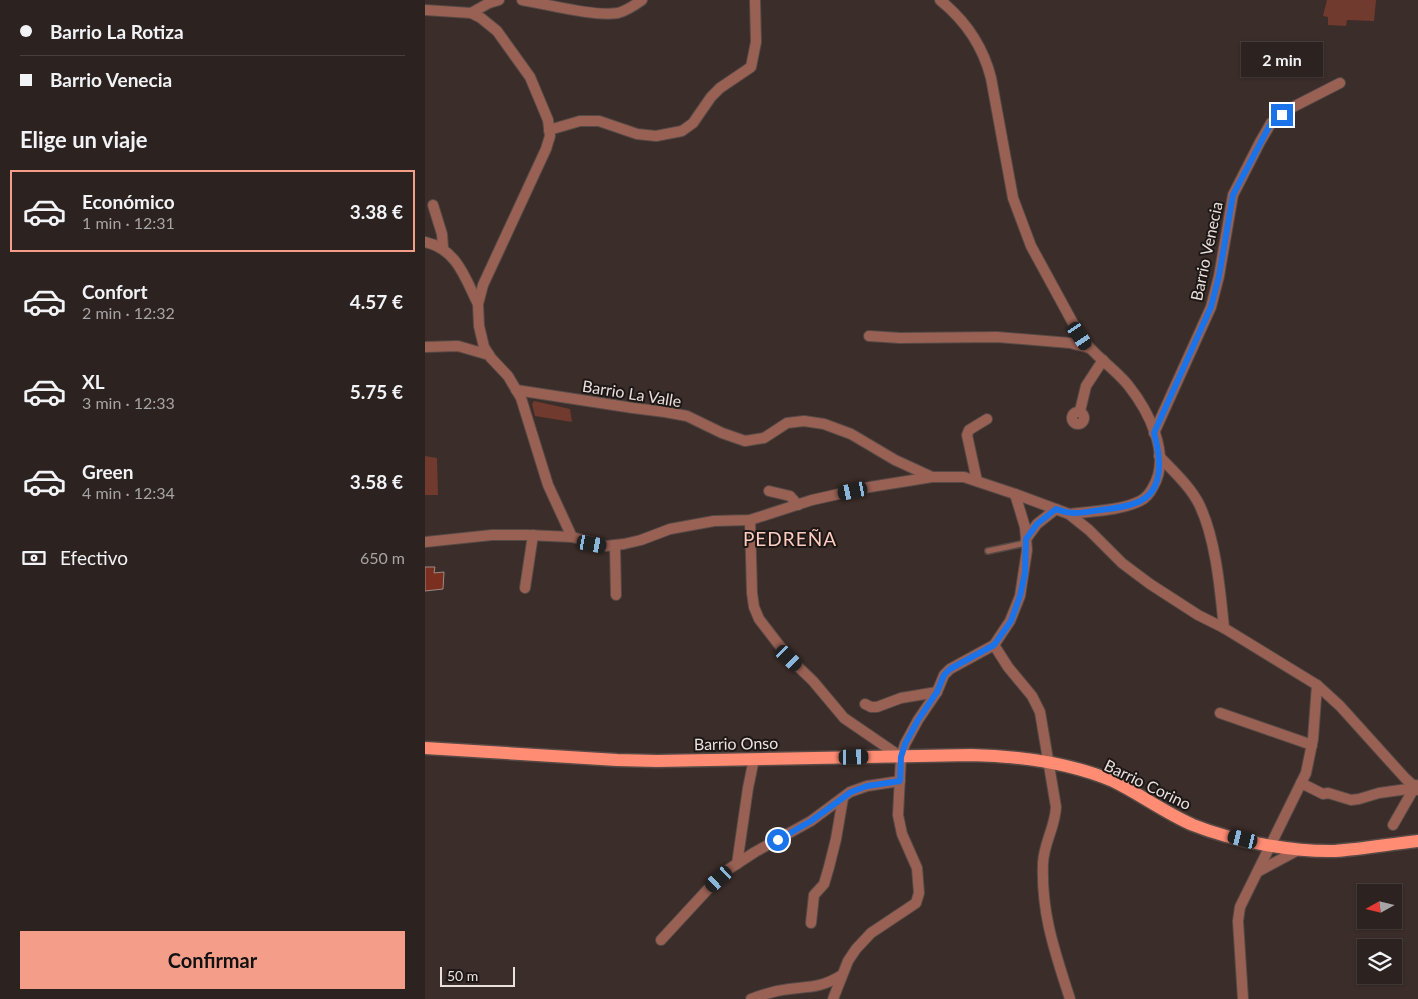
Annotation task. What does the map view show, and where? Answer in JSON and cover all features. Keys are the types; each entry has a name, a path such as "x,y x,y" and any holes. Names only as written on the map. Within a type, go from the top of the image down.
{"main road":[{"name":"Barrio Onso","path":"425,748 617,760 1006,756 1047,761"},
{"name":"Barrio Corino","path":"1047,761 1113,781 1193,824 1219,833 1275,846 1298,850 1351,850 1418,841"}],"street":[{"path":"471,13 499,0"},
{"path":"522,0 574,10 618,13 642,0"},
{"path":"549,130 580,121 599,120 637,134 656,136 682,131 693,123 711,97 720,88 751,67 756,42 755,0"},
{"path":"941,0 957,14 975,37 987,61 1013,198 1031,246 1089,348 1128,385 1145,410 1154,433 1160,469 1155,484 1148,495 1142,500 1119,508 1069,514"},
{"path":"425,10 471,13 481,18 497,31 530,78 548,120 550,136 546,148 483,285 478,304 479,326 484,347 508,376 521,398 548,485 572,537"},
{"name":"Barrio Venecia","path":"1154,433 1211,307 1219,276 1233,195 1260,142 1271,123 1293,107 1340,83"},
{"path":"433,205 443,248"},
{"path":"425,242 443,248 451,255 478,304"},
{"path":"869,336 900,338 997,337 1070,343 1089,348"},
{"path":"425,347 458,346 489,355"},
{"path":"1080,411 1085,386 1103,360"},
{"name":"Barrio La Valle","path":"516,390 687,416 722,433 745,441 764,438 787,423 804,421 824,424 851,434 895,460 932,477"},
{"path":"977,481 967,435 969,430 987,419"},
{"path":"1159,456 1183,482 1198,503 1205,520 1213,553 1223,628"},
{"path":"425,542 492,535 533,535 572,537 592,544 615,545 641,540 670,529 714,521 750,520 812,500 870,488 932,477 964,477 1069,514 1089,530 1122,563 1150,584 1198,615 1317,685 1340,706 1417,787"},
{"path":"769,491 790,496 798,505"},
{"path":"833,999 848,961 871,933 916,903 919,893 917,868 902,834 898,815 901,757 905,744 918,720 937,692 944,675 950,669 994,645 1011,621 1020,596 1025,573 1025,527 1015,494"},
{"path":"1026,539 1037,524 1056,509"},
{"path":"750,520 752,593 754,607 763,626 789,658 813,680 844,718 901,757"},
{"path":"525,588 533,535"},
{"path":"615,545 616,595"},
{"path":"994,645 1032,696 1040,712 1053,792 1055,821 1048,838 1043,861 1044,903 1049,933 1070,999"},
{"path":"1243,999 1238,921 1240,907 1275,846 1306,773 1312,745 1317,685"},
{"path":"865,704 877,707 901,698 937,692"},
{"path":"1220,713 1312,745"},
{"path":"737,864 754,759"},
{"path":"661,940 709,888 737,864 755,852 811,821 851,792 867,786 900,781"},
{"path":"1301,783 1323,794 1328,793 1351,800 1417,787"},
{"path":"1393,826 1417,787"},
{"path":"811,923 814,895 824,884 836,840 843,798"},
{"path":"1275,846 1276,863"},
{"path":"1259,871 1298,850"},
{"path":"751,999 778,991 819,986 842,974"}],"lane":[{"path":"988,551 1021,544 1026,539"}],"shaded area":[{"path":"1327,0 1376,0 1374,21 1347,20 1346,26 1328,25 1328,17 1323,16"},
{"path":"534,401 570,409 572,422 535,416 532,404"},
{"path":"425,456 437,458 438,495 425,495"}],"building":[{"path":"425,567 435,567 434,573 444,572 443,589 425,591"}],"district":[{"name":"PEDREÑA","path":"790,538"}],"route":[{"path":"778,840 811,821 851,792 867,786 900,781 901,757 905,744 918,720 937,692 944,675 961,662 994,645 1011,621 1020,596 1025,573 1026,539 1037,524 1056,509 1069,514 1119,508 1142,500 1148,495 1155,484 1160,469 1159,450 1154,433 1211,307 1219,276 1233,195 1271,123 1282,115"}]}
